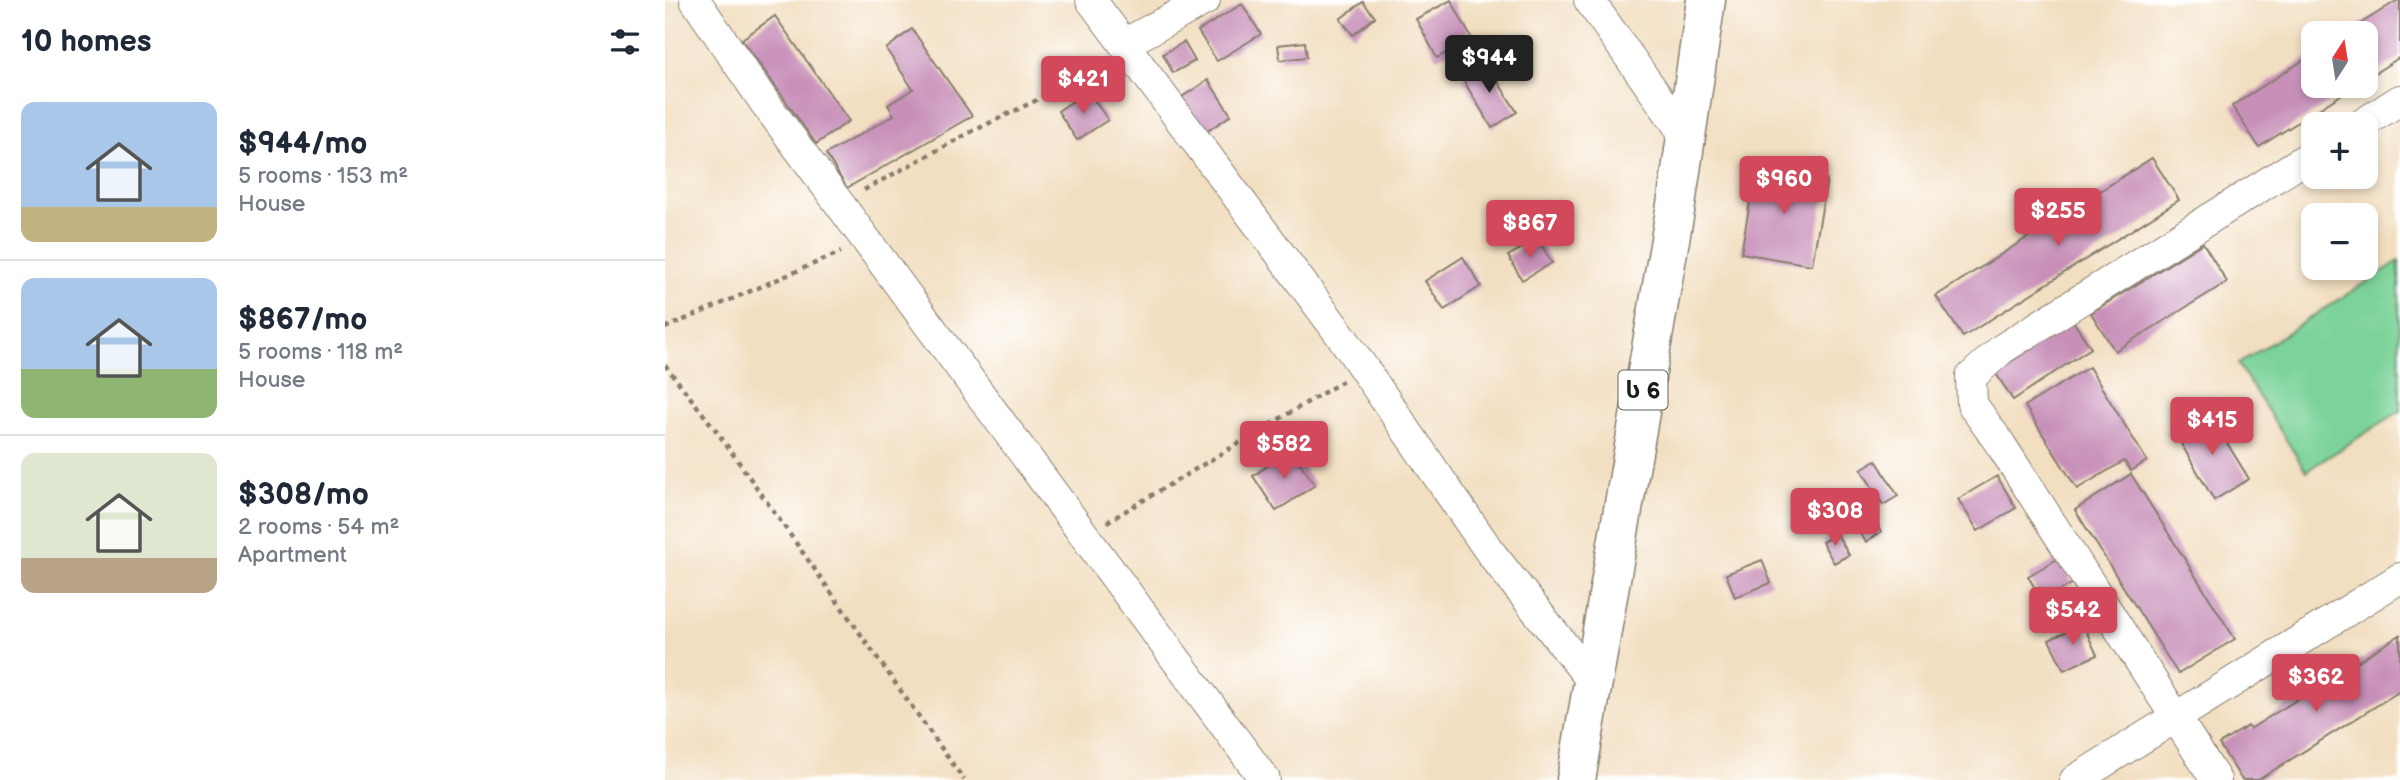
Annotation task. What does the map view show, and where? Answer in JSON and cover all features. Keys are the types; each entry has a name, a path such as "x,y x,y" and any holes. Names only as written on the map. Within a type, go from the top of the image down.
{"highway":[{"name":"ს 6","path":"1576,780 1686,137 1706,0"}],"street":[{"path":"695,0 765,103 1265,780"},
{"path":"1091,0 1364,369 1490,552 1592,681"},
{"path":"1128,49 1205,0"},
{"path":"1589,0 1686,137"},
{"path":"2378,114 2400,100"},
{"path":"2216,780 1972,404 1971,377 2002,349 2301,162"},
{"path":"2075,780 2400,578"}],"path":[{"path":"839,204 1128,49"},
{"path":"665,328 866,241"},
{"path":"665,365 718,433 964,780"},
{"path":"1085,535 1364,369"}],"green space":[{"path":"2399,261 2400,411 2306,471 2238,364 2369,280 2378,280 2378,274"}],"building":[{"path":"1451,0 1472,39 1437,58 1416,19"},
{"path":"2400,0 2400,57 2378,71 2378,21 2365,21"},
{"path":"1363,2 1375,17 1353,35 1340,19"},
{"path":"1242,4 1261,34 1217,61 1198,31"},
{"path":"775,16 849,121 816,144 742,39"},
{"path":"912,29 972,116 847,188 826,154 894,115 888,105 913,89 886,49"},
{"path":"1184,42 1195,61 1173,73 1163,54"},
{"path":"1305,42 1307,57 1280,60 1278,45"},
{"path":"2301,62 2301,98 2336,98 2314,112 2301,112 2301,120 2259,147 2232,106"},
{"path":"1486,63 1517,112 1492,128 1462,78"},
{"path":"1208,80 1231,115 1206,132 1182,97"},
{"path":"1088,91 1108,120 1077,140 1058,111"},
{"path":"2152,158 2179,200 1963,337 1936,296"},
{"path":"1756,168 1827,180 1812,265 1741,253"},
{"path":"1538,239 1552,263 1522,280 1508,256"},
{"path":"2203,243 2227,282 2115,351 2091,313"},
{"path":"1463,257 1481,286 1444,310 1425,281"},
{"path":"2073,321 2091,348 2013,400 1995,372"},
{"path":"2089,367 2147,461 2131,471 2124,461 2077,489 2025,406"},
{"path":"2210,415 2249,479 2214,500 2176,435"},
{"path":"1291,450 1315,485 1276,511 1253,476"},
{"path":"1876,460 1898,496 1883,505 1861,469"},
{"path":"2131,474 2235,639 2178,674 2075,510"},
{"path":"1997,476 2016,508 1978,531 1958,499"},
{"path":"1869,514 1881,532 1866,542 1854,525"},
{"path":"1837,534 1849,555 1834,563 1822,542"},
{"path":"2059,558 2073,583 2042,601 2028,576"},
{"path":"1762,560 1771,583 1735,597 1726,574"},
{"path":"2083,624 2097,655 2064,670 2049,640"},
{"path":"2400,635 2400,691 2258,780 2242,780 2219,744 2248,726 2250,729"}]}
